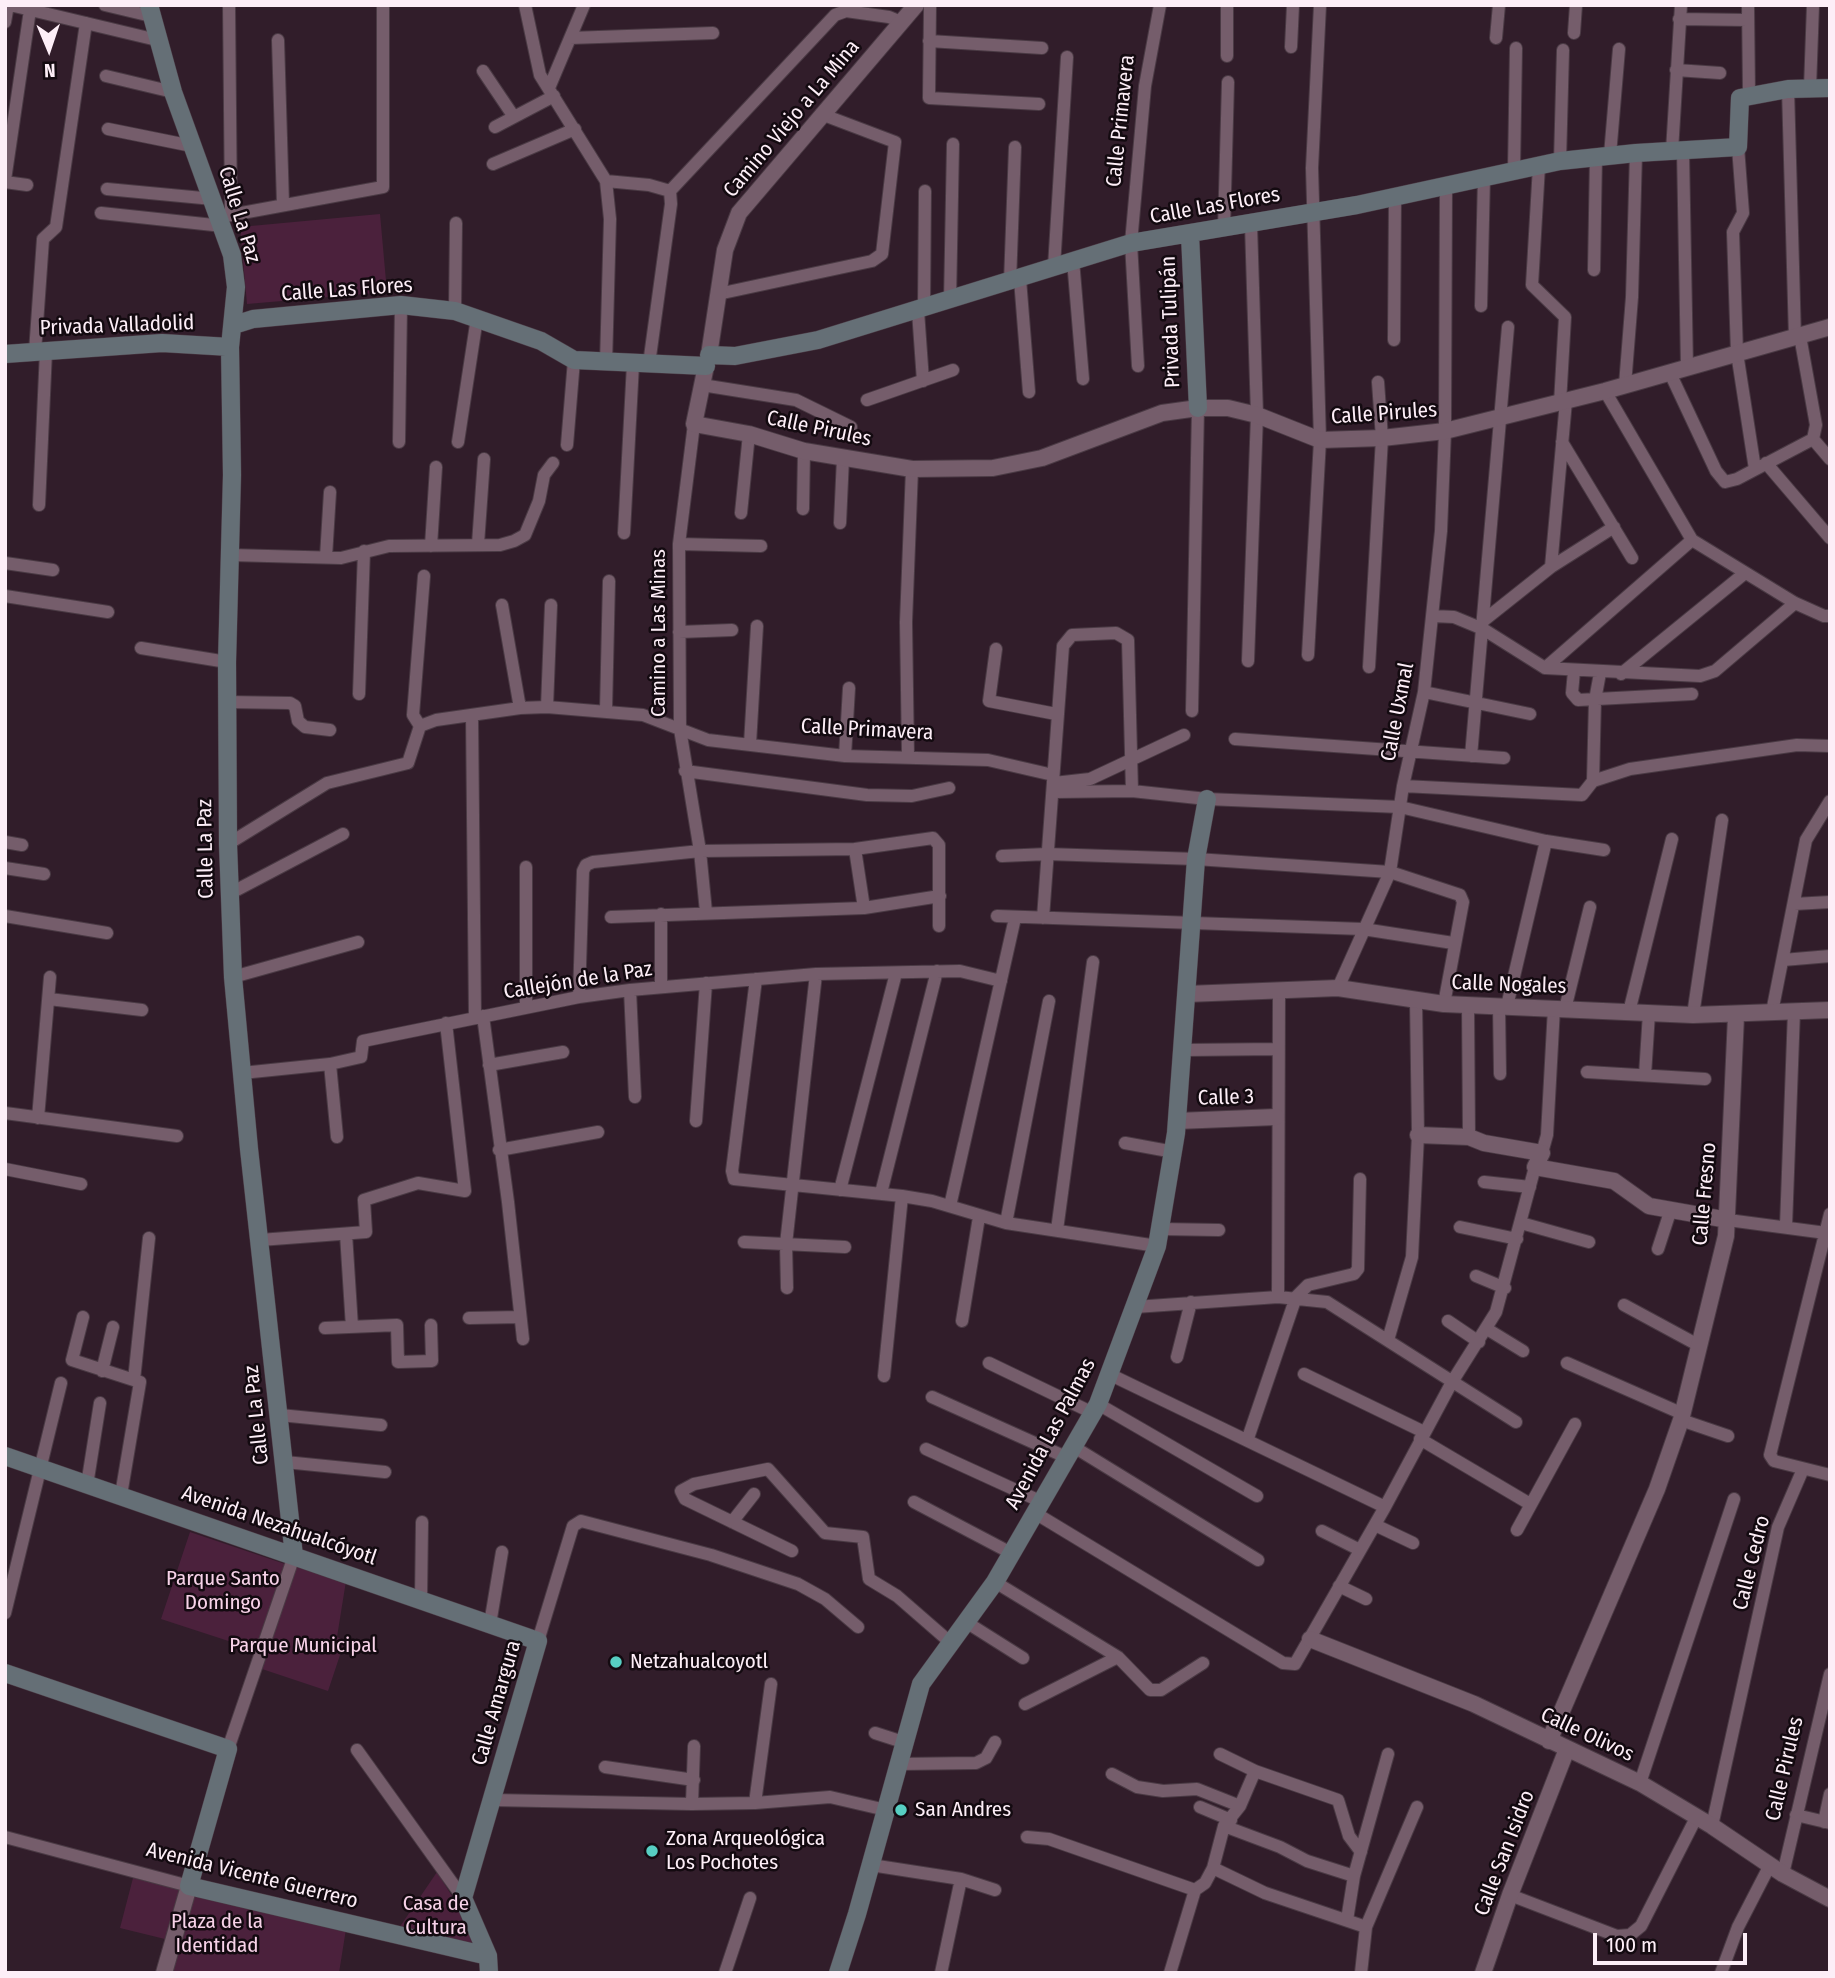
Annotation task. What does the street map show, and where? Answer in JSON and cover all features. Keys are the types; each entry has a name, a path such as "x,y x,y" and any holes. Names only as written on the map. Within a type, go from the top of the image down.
{"main road":[{"name":"Calle La Paz","path":"150,10 173,92 192,146 225,218 236,287 230,347 231,555 227,662 229,894 242,1073 294,1556"},
{"path":"1738,147 1744,98 1788,89 1830,88"},
{"name":"Calle Las Flores","path":"234,325 253,319 401,305 455,311 541,341 574,360 641,364 708,361 818,340 1131,243 1251,225 1559,161 1636,152 1738,147"},
{"name":"Privada Tulipán","path":"1191,235 1198,408"},
{"name":"Privada Valladolid","path":"5,354 162,343 230,347"},
{"name":"Avenida Las Palmas","path":"838,1973 921,1684 995,1582 1095,1408 1111,1375 1159,1237 1174,1152 1184,1051 1196,859 1208,799"},
{"name":"Avenida Nezahualcóyotl","path":"5,1456 538,1641"},
{"name":"Calle Amargura","path":"463,1898 538,1641"},
{"path":"5,1673 228,1749 189,1886"},
{"name":"Avenida Vicente Guerrero","path":"189,1886 489,1965"},
{"path":"463,1898 489,1965"}],"street":[{"path":"5,22 9,5 157,40"},
{"path":"105,5 150,10"},
{"path":"225,218 229,5"},
{"path":"101,213 225,218 283,204 383,187 383,5"},
{"path":"525,5 540,75 606,181 610,219 606,363"},
{"path":"495,127 551,92 584,5"},
{"name":"Camino Viejo a La Mina","path":"708,361 725,250 739,213 916,5"},
{"path":"930,5 928,92 932,99 1039,104"},
{"name":"Calle Primavera","path":"1138,366 1131,243 1145,86 1160,5"},
{"path":"1227,5 1227,55"},
{"path":"1291,47 1293,5"},
{"path":"1308,656 1320,440 1312,211 1320,5"},
{"path":"1496,38 1499,5"},
{"path":"1574,33 1576,5"},
{"path":"1681,5 1676,71 1687,368"},
{"path":"1744,98 1748,5"},
{"path":"1810,88 1813,5"},
{"path":"27,185 5,181 30,10"},
{"path":"624,533 641,364 671,204 670,191 840,12 889,17 901,23"},
{"path":"1679,19 1748,20"},
{"path":"39,505 43,239 55,227 86,23"},
{"path":"570,38 713,33"},
{"path":"278,40 283,204"},
{"path":"929,41 1042,48"},
{"path":"1514,170 1516,48"},
{"path":"1594,270 1603,156 1619,49"},
{"path":"1559,161 1563,50"},
{"path":"1054,267 1067,57"},
{"path":"483,71 514,117"},
{"path":"1676,71 1720,72"},
{"path":"106,76 173,92"},
{"path":"1224,229 1228,82"},
{"path":"1788,89 1798,337 1816,425 1814,439 1830,458"},
{"path":"718,294 879,257 883,250 895,142 821,114"},
{"path":"108,129 192,146"},
{"path":"493,164 575,129"},
{"path":"950,301 953,144"},
{"path":"1016,147 1015,280 1029,392"},
{"path":"1738,147 1743,213 1733,230 1737,353 1760,466 1830,538"},
{"path":"1625,386 1632,297 1636,152"},
{"path":"1539,166 1532,285 1565,317 1562,442 1551,567"},
{"path":"1481,306 1484,177"},
{"path":"606,181 649,185 670,191"},
{"name":"Calle Uxmal","path":"1338,988 1390,872 1399,807 1424,692 1433,616 1446,431 1443,356 1446,185"},
{"path":"107,189 214,199"},
{"path":"923,381 921,310 925,191"},
{"path":"1394,340 1395,197"},
{"path":"455,311 456,223"},
{"path":"1248,661 1257,415 1251,225"},
{"path":"1073,260 1083,379"},
{"path":"400,442 401,305"},
{"path":"458,442 477,318"},
{"path":"1471,756 1507,327"},
{"name":"Calle Pirules","path":"694,424 749,435 804,451 912,469 993,468 1042,458 1162,413 1198,408 1228,408 1257,415 1320,440 1382,438 1446,431 1501,419 1830,327"},
{"path":"567,445 574,360"},
{"name":"Camino a Las Minas","path":"706,912 700,851 682,757 679,544 694,424 708,361"},
{"path":"867,400 953,370"},
{"path":"1670,373 1716,471 1725,482 1814,439"},
{"path":"1369,667 1382,438 1378,382"},
{"path":"702,385 796,400 851,427"},
{"path":"1605,391 1692,540 1795,603 1830,616"},
{"path":"1192,711 1198,408"},
{"path":"741,513 749,435"},
{"path":"1562,442 1632,558"},
{"path":"803,509 804,451"},
{"path":"840,523 843,457"},
{"path":"478,544 484,459"},
{"path":"231,555 341,558 389,546 500,545 525,535 539,501 544,475 553,463"},
{"path":"431,546 436,467"},
{"path":"908,755 906,622 912,469"},
{"path":"326,557 330,492"},
{"path":"1483,625 1551,567 1614,527"},
{"path":"1545,668 1692,540"},
{"path":"679,544 761,546"},
{"path":"359,694 364,551"},
{"path":"5,563 54,570"},
{"path":"1621,674 1745,573"},
{"path":"228,844 327,783 408,763 420,726 413,715 424,576"},
{"path":"606,710 609,581"},
{"path":"5,596 108,612"},
{"path":"1433,616 1454,617 1483,625 1545,668 1621,674 1709,675 1795,603"},
{"path":"502,605 520,708"},
{"path":"547,707 551,605"},
{"path":"750,744 757,626"},
{"path":"679,632 732,630"},
{"path":"1043,918 1063,646 1068,638 1076,634 1116,633 1125,636 1129,644 1132,791"},
{"path":"141,648 227,662"},
{"path":"996,649 989,701 1056,714"},
{"path":"1574,671 1572,697 1578,700 1692,694"},
{"path":"1403,786 1582,796 1593,781 1595,700 1600,673"},
{"path":"845,756 849,688"},
{"path":"1424,692 1476,705 1530,714"},
{"path":"227,702 290,703 295,705 299,721 305,727 330,730"},
{"name":"Calle Primavera","path":"420,726 436,720 520,708 606,710 643,715 681,735 708,740 845,756 908,755 988,760 1054,783"},
{"path":"472,715 479,1016 489,1065 508,1202 523,1339"},
{"path":"1054,783 1090,779 1184,735"},
{"path":"1235,739 1504,758"},
{"path":"1593,781 1630,769 1797,745 1830,746"},
{"path":"685,771 867,795 912,796 949,789"},
{"path":"1054,783 1208,799 1399,807 1546,841 1604,850"},
{"path":"1772,1012 1806,840 1830,802"},
{"path":"1693,1015 1722,820"},
{"path":"229,894 343,834"},
{"path":"579,997 583,871 586,865 700,851 855,849 936,839 939,926"},
{"path":"1629,1012 1672,839"},
{"path":"1500,1074 1503,1006 1546,841"},
{"path":"5,842 22,845"},
{"path":"855,849 864,908"},
{"path":"1002,856 1047,854 1196,859 1390,872 1463,897 1444,1004"},
{"path":"526,867 526,1007"},
{"path":"5,868 44,874"},
{"path":"611,917 864,908 940,897"},
{"path":"1794,904 1830,902"},
{"path":"926,1449 1039,1508 1283,1663 1291,1665 1298,1661 1452,1382 1487,1329 1505,1288 1530,1187 1547,1135 1560,1009 1590,907"},
{"path":"661,914 661,987"},
{"path":"5,916 107,933"},
{"path":"997,916 1363,929 1453,943"},
{"path":"950,1206 1016,918"},
{"path":"233,977 358,942"},
{"path":"1783,960 1830,956"},
{"path":"1057,1230 1093,962"},
{"path":"881,1193 937,971"},
{"name":"Callejón de la Paz","path":"242,1073 330,1064 361,1056 363,1041 526,1007 630,990 816,974 937,971 960,971 1001,981"},
{"path":"840,1190 896,972"},
{"path":"787,1288 786,1244 816,974"},
{"path":"38,1118 50,977"},
{"path":"756,979 732,1171 734,1179 902,1196 950,1206 979,1217 1006,1223 1057,1230 1159,1237 1219,1230"},
{"path":"696,1121 706,983"},
{"name":"Calle Nogales","path":"1187,994 1338,988 1444,1004 1736,1016 1830,1010"},
{"path":"630,990 635,1097"},
{"path":"1278,1297 1276,1117 1279,992"},
{"path":"49,999 142,1010"},
{"path":"1388,1340 1412,1257 1418,1135 1416,1000"},
{"path":"1006,1223 1049,1001"},
{"path":"1468,1005 1469,1138"},
{"path":"1786,1226 1794,1012"},
{"path":"1645,1075 1649,1013"},
{"name":"Calle Fresno","path":"1549,1741 1657,1489 1682,1417 1728,1220 1736,1016"},
{"path":"260,1240 366,1232 364,1200 418,1183 465,1191 446,1023"},
{"path":"1184,1051 1277,1049"},
{"path":"489,1065 562,1052"},
{"path":"330,1064 337,1136"},
{"path":"1587,1072 1705,1079"},
{"path":"5,1113 177,1136"},
{"name":"Calle 3","path":"1177,1121 1276,1117"},
{"path":"499,1150 598,1132"},
{"path":"1418,1135 1469,1138 1614,1181 1639,1202 1728,1220 1826,1233"},
{"path":"1125,1143 1174,1152"},
{"path":"5,1169 81,1184"},
{"path":"1248,1438 1296,1297 1308,1285 1354,1274 1358,1269 1360,1179"},
{"path":"1484,1182 1530,1187"},
{"path":"884,1376 902,1196"},
{"path":"1658,1249 1671,1209"},
{"path":"1830,1214 1770,1455 1774,1461 1830,1475"},
{"path":"962,1321 979,1217"},
{"path":"1521,1223 1589,1242"},
{"path":"1460,1227 1517,1239"},
{"path":"346,1234 352,1326"},
{"path":"134,1380 149,1238"},
{"path":"744,1242 845,1247"},
{"path":"1476,1276 1505,1288"},
{"path":"1135,1307 1278,1297 1326,1302 1516,1422"},
{"path":"1177,1357 1191,1302"},
{"path":"1624,1305 1698,1345"},
{"path":"83,1317 72,1360 140,1382 121,1495"},
{"path":"469,1318 520,1317"},
{"path":"1448,1321 1479,1342"},
{"path":"325,1328 397,1325 398,1362 432,1361 431,1325"},
{"path":"102,1371 113,1327"},
{"path":"1487,1329 1523,1351"},
{"path":"989,1363 1095,1408 1257,1496"},
{"path":"1567,1363 1728,1436"},
{"path":"1304,1374 1422,1436 1530,1504"},
{"path":"1111,1375 1248,1438 1385,1507"},
{"path":"5,1613 61,1383"},
{"path":"932,1397 1071,1452 1258,1560"},
{"path":"87,1485 100,1403"},
{"path":"280,1415 381,1425"},
{"path":"1517,1530 1575,1424"},
{"path":"285,1462 385,1472"},
{"path":"792,1551 682,1497 681,1491 694,1483 768,1469 824,1533 863,1537 869,1579 897,1596 920,1619 951,1643"},
{"name":"Calle Cedro","path":"1712,1826 1778,1527 1803,1469"},
{"path":"732,1522 754,1494"},
{"path":"1640,1783 1734,1499"},
{"path":"914,1502 1012,1553"},
{"path":"421,1600 422,1522"},
{"name":"Calle Amargura","path":"538,1641 577,1522 712,1555 797,1584 825,1599 858,1627"},
{"path":"1375,1525 1413,1543"},
{"path":"1322,1531 1360,1550"},
{"path":"490,1624 502,1552"},
{"path":"228,1749 294,1556"},
{"path":"995,1582 1118,1657 1154,1692 1203,1664"},
{"path":"1339,1586 1366,1599"},
{"path":"966,1622 1023,1658"},
{"name":"Calle Olivos","path":"1310,1639 1474,1704 1640,1783 1697,1816 1776,1870 1830,1899"},
{"path":"1026,1704 1118,1657"},
{"name":"Calle Pirules","path":"1721,1973 1738,1927 1776,1870 1796,1815 1823,1724 1830,1674"},
{"path":"755,1803 771,1684"},
{"path":"875,1733 904,1742"},
{"path":"898,1765 976,1763 986,1758 995,1742"},
{"path":"692,1804 694,1746"},
{"name":"Calle San Isidro","path":"1483,1973 1510,1895 1567,1749"},
{"path":"357,1750 463,1898"},
{"path":"1220,1754 1255,1771 1338,1800 1349,1836 1361,1852"},
{"path":"1347,1920 1354,1876 1388,1754"},
{"path":"605,1767 694,1780"},
{"path":"1170,1973 1191,1913 1195,1890 1205,1882 1213,1868 1227,1823 1240,1806 1255,1771"},
{"path":"1112,1774 1138,1787 1163,1791 1197,1789 1240,1806"},
{"path":"1796,1815 1827,1822 1830,1794"},
{"path":"493,1800 692,1804 755,1803 830,1797 886,1810"},
{"path":"1200,1807 1227,1823 1307,1861 1354,1876"},
{"path":"1361,1973 1366,1927 1418,1807"},
{"path":"1510,1895 1617,1936 1630,1935 1640,1926 1697,1816"},
{"name":"Avenida Vicente Guerrero","path":"5,1837 189,1886"},
{"path":"1027,1837 1049,1839 1195,1890"},
{"path":"871,1865 961,1880 995,1890"},
{"path":"1213,1868 1265,1893 1366,1927"},
{"path":"941,1973 961,1880"},
{"path":"163,1973 189,1886"},
{"path":"725,1973 750,1898"}],"green space":[{"path":"380,214 387,292 247,304 240,227"},
{"name":"Parque Santo Domingo","path":"190,1532 285,1564 256,1650 161,1619"},
{"name":"Parque Municipal","path":"294,1564 346,1581 337,1637 345,1640 328,1691 259,1668"},
{"name":"Casa de Cultura","path":"437,1872 473,1930 478,1951 397,1931"},
{"path":"133,1878 181,1890 169,1940 120,1928"},
{"name":"Plaza de la Identidad","path":"191,1889 346,1929 339,1973 165,1973"}],"place":[{"name":"Netzahualcoyotl","path":"616,1662"},
{"name":"San Andres","path":"901,1810"},
{"name":"Zona Arqueológica Los Pochotes","path":"652,1851"}]}
